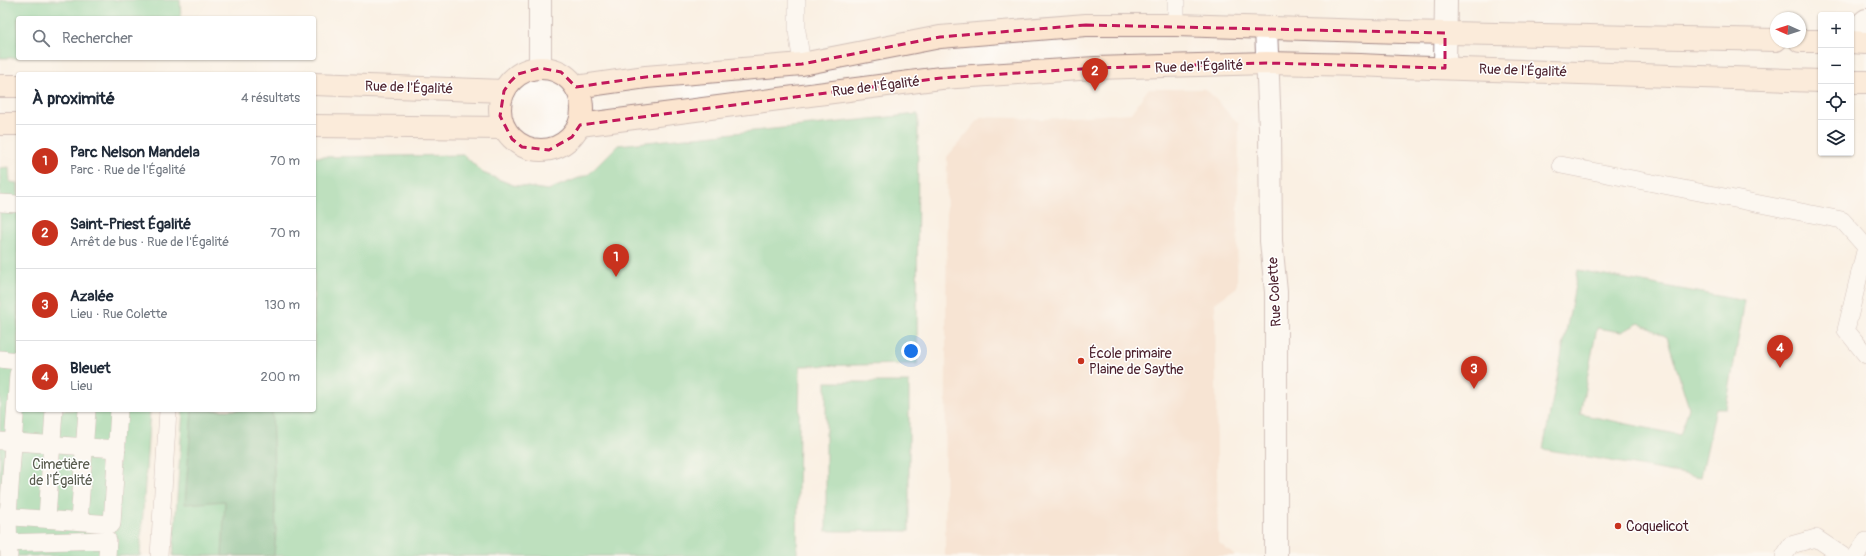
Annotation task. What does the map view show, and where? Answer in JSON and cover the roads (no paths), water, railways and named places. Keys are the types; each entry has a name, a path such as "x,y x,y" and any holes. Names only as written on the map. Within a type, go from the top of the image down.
{"street":[{"path":"540,0 540,68"},
{"path":"1445,68 1446,0"},
{"path":"1854,30 1866,20"},
{"path":"576,87 646,77 802,64 940,37 1086,25 1176,25 1445,33 1770,40"},
{"name":"Rue Colette","path":"1266,28 1270,129 1271,241 1276,292 1276,556"},
{"path":"1806,41 1818,41"},
{"path":"1854,42 1866,43"},
{"name":"Rue de l'Égalité","path":"580,125 941,78 1094,68 1267,64 1445,68 1818,81"},
{"path":"540,68 561,72 576,87 581,99 583,112 580,125 572,137 562,145 549,150 536,151 522,147 512,139 504,128 500,116 500,103 504,91 518,74 540,68"},
{"path":"1854,82 1866,82"},
{"name":"Rue de l'Égalité","path":"316,84 504,91"},
{"path":"0,86 16,86"},
{"path":"0,124 16,124"},
{"path":"316,126 504,128"}],"lane":[{"path":"796,0 797,31 802,64"},
{"path":"1176,0 1176,25"},
{"path":"1561,165 1842,220 1866,247 1846,330 1866,355"},
{"path":"0,203 16,204"},
{"path":"0,359 16,361"},
{"path":"16,386 7,442 4,516 6,547 108,540 107,556"},
{"path":"47,519 54,412"},
{"path":"80,522 87,412"},
{"path":"4,516 112,524 119,412"},
{"path":"159,556 168,412"},
{"path":"7,442 117,449"},
{"path":"1784,556 1791,545 1816,538 1843,556"},
{"path":"1856,556 1866,541"}],"place":[{"name":"Saint-Priest Égalité","path":"1095,91"},
{"name":"Parc Nelson Mandela","path":"616,277"},
{"name":"École primaire Plaine de Saythe","path":"1081,361"},
{"name":"Bleuet","path":"1780,368"},
{"name":"Azalée","path":"1474,389"},
{"name":"Coquelicot","path":"1618,526"}],"park label":[{"name":"Cimetière de l'Égalité","path":"61,472"}]}
